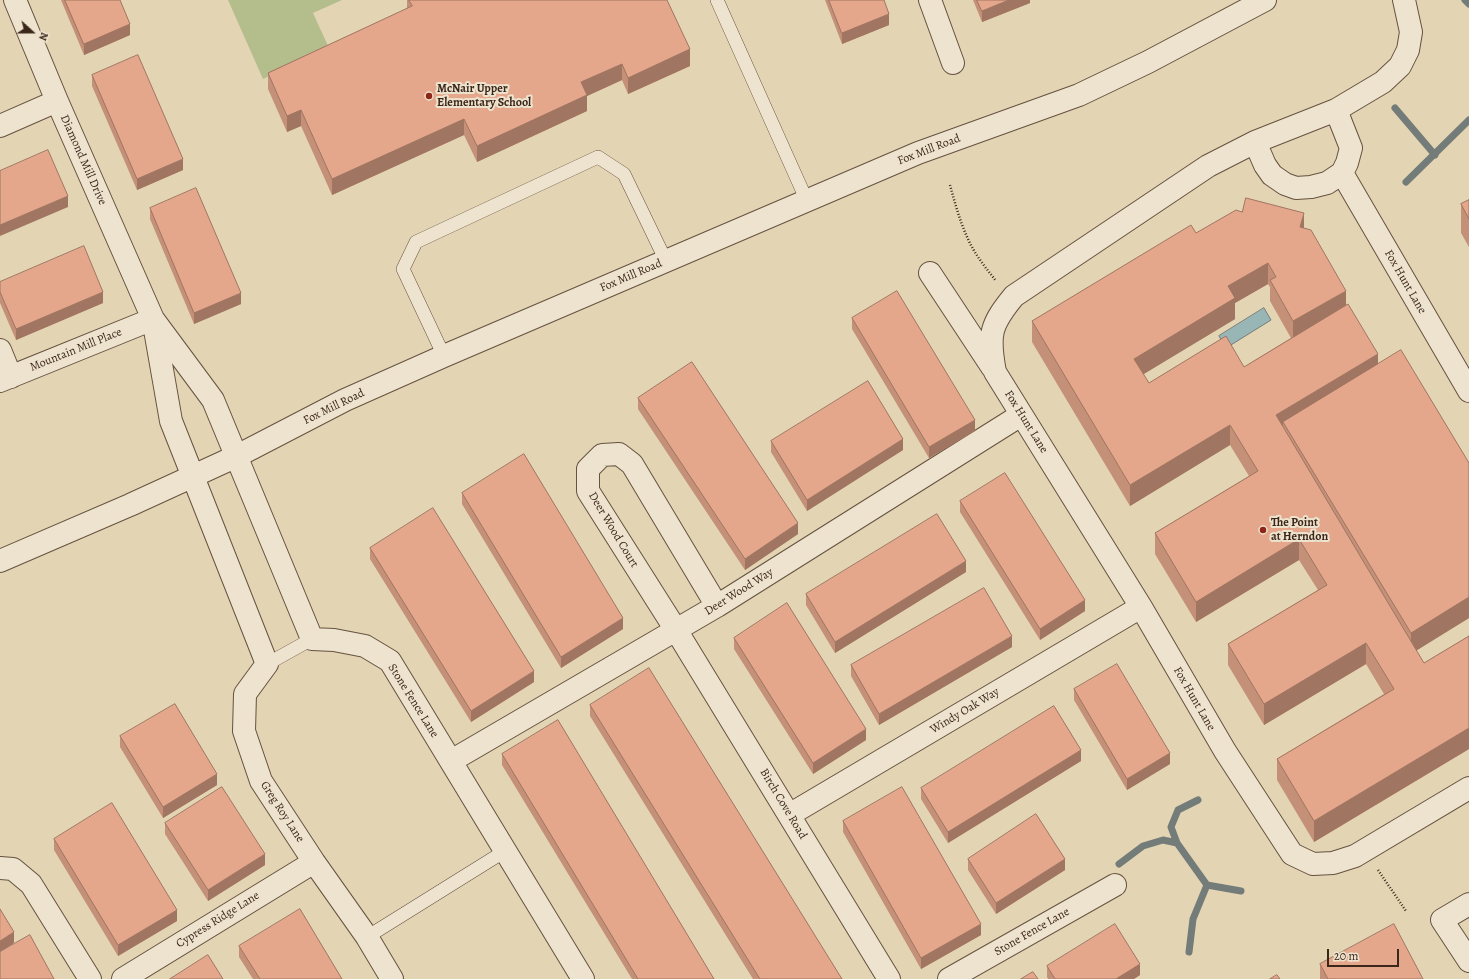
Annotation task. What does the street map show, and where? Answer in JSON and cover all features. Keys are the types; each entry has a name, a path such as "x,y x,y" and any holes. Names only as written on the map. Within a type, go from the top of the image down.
{"street":[{"name":"Diamond Mill Drive","path":"15,0 57,101 153,319 212,397 237,456"},
{"path":"930,0 953,63"},
{"name":"Fox Mill Road","path":"0,561 130,505 237,456 345,400 444,356 918,153 1079,95 1148,62 1265,0"},
{"name":"Fox Hunt Lane","path":"995,372 990,348 992,331 1001,312 1014,296 1208,166 1255,142 1336,110 1383,82 1400,66 1408,50 1410,32 1404,0"},
{"path":"0,126 57,101"},
{"path":"1255,142 1265,165 1272,175 1285,184 1296,188 1311,187 1327,183 1342,173 1347,163 1351,148 1336,110"},
{"name":"Fox Hunt Lane","path":"1342,173 1469,391"},
{"name":"Fox Hunt Lane","path":"930,273 995,372 1141,607 1225,751 1292,854 1313,864 1333,863 1355,856 1469,788"},
{"name":"Diamond Mill Drive","path":"153,319 171,421 194,475"},
{"name":"Mountain Mill Place","path":"5,379 153,319"},
{"path":"0,350 5,379"},
{"name":"Deer Wood Way","path":"451,761 717,606 1021,415"},
{"name":"Deer Wood Court","path":"676,630 588,491 588,470 602,455 619,454 632,464 717,606"},
{"path":"237,456 312,639"},
{"path":"194,475 267,664"},
{"name":"Windy Oak Way","path":"789,815 1141,607"},
{"name":"Birch Cove Road","path":"676,630 889,979"},
{"name":"Stone Fence Lane","path":"312,639 334,640 365,646 390,661 583,979"},
{"name":"Greg Roy Lane","path":"267,664 245,694 244,731 261,781 314,862 367,937 392,979"},
{"name":"Cypress Ridge Lane","path":"123,979 314,862"},
{"path":"0,868 13,869 31,884 90,979"},
{"name":"Stone Fence Lane","path":"949,979 1115,885"},
{"path":"1469,904 1442,920 1469,961"}],"lane":[{"path":"717,0 807,201"},
{"path":"444,356 403,269 416,242 598,157 624,174 666,261"},
{"path":"267,664 312,639"},
{"path":"367,937 505,851"}],"path":[{"path":"950,185 968,239 979,258 999,285"},
{"path":"1364,850 1406,911"}],"green space":[{"path":"228,0 342,0 313,13 329,48 263,79"}],"water":[{"path":"1264,308 1271,320 1226,348 1219,336"}],"building":[{"path":"65,0 120,0 130,24 84,44"},
{"name":"McNair Upper Elementary School","path":"409,0 667,0 690,49 628,78 622,64 581,82 587,95 477,146 464,119 332,179 301,110 287,116 268,73 412,6"},
{"path":"829,0 884,0 889,14 842,33"},
{"path":"977,0 1009,0 982,11"},
{"path":"138,55 183,159 137,179 92,75"},
{"path":"48,150 68,196 0,225 0,171"},
{"path":"196,188 241,293 194,313 150,208"},
{"name":"The Point at Herndon","path":"1246,198 1304,213 1300,227 1311,230 1346,291 1293,321 1270,280 1276,277 1268,263 1228,286 1235,298 1134,359 1149,383 1226,336 1244,367 1348,304 1378,354 1276,415 1424,663 1469,636 1469,728 1314,821 1277,759 1394,689 1366,643 1264,704 1228,644 1327,585 1299,539 1196,602 1155,533 1258,471 1230,425 1130,485 1032,321 1191,225 1196,233 1236,210 1242,212"},
{"path":"1469,200 1469,219 1461,204"},
{"path":"84,246 103,292 16,329 0,292 0,282"},
{"path":"897,291 975,420 929,447 852,318"},
{"path":"1401,350 1469,463 1469,597 1411,633 1283,422"},
{"path":"692,362 798,523 745,559 638,398"},
{"path":"868,381 903,439 807,500 771,441"},
{"path":"524,454 623,618 561,657 462,493"},
{"path":"1005,473 1085,600 1040,629 960,501"},
{"path":"433,508 534,671 471,711 370,548"},
{"path":"937,514 966,561 835,642 806,594"},
{"path":"984,588 1012,636 879,714 851,665"},
{"path":"787,603 866,729 813,763 734,638"},
{"path":"1117,664 1170,753 1127,779 1074,689"},
{"path":"649,668 842,979 760,979 590,705"},
{"path":"175,704 217,774 163,807 120,736"},
{"path":"1054,706 1081,750 948,832 921,788"},
{"path":"558,720 714,979 638,979 502,754"},
{"path":"222,787 265,854 208,890 165,823"},
{"path":"902,787 981,924 921,958 843,821"},
{"path":"112,803 177,910 118,945 54,839"},
{"path":"1036,814 1065,859 996,903 968,859"},
{"path":"0,909 14,932 0,941"},
{"path":"300,909 342,979 260,979 239,946"},
{"path":"1115,924 1140,964 1116,979 1055,979 1047,966"},
{"path":"1394,924 1423,979 1328,979 1320,964"},
{"path":"30,935 54,979 0,979 0,952"},
{"path":"208,955 223,979 170,979"},
{"path":"1033,972 1038,979 1021,979"},
{"path":"1277,975 1280,979 1270,979"}],"waterway":[{"path":"1465,0 1469,4"},
{"path":"1395,108 1435,155"},
{"path":"1406,182 1469,120"},
{"path":"1198,800 1178,810 1171,827 1177,843 1207,885 1241,891"},
{"path":"1119,864 1143,846 1163,840 1177,843"},
{"path":"1189,952 1193,919 1207,885"}],"place":[{"name":"McNair Upper Elementary School","path":"429,96"},
{"name":"The Point at Herndon","path":"1263,530"}]}
